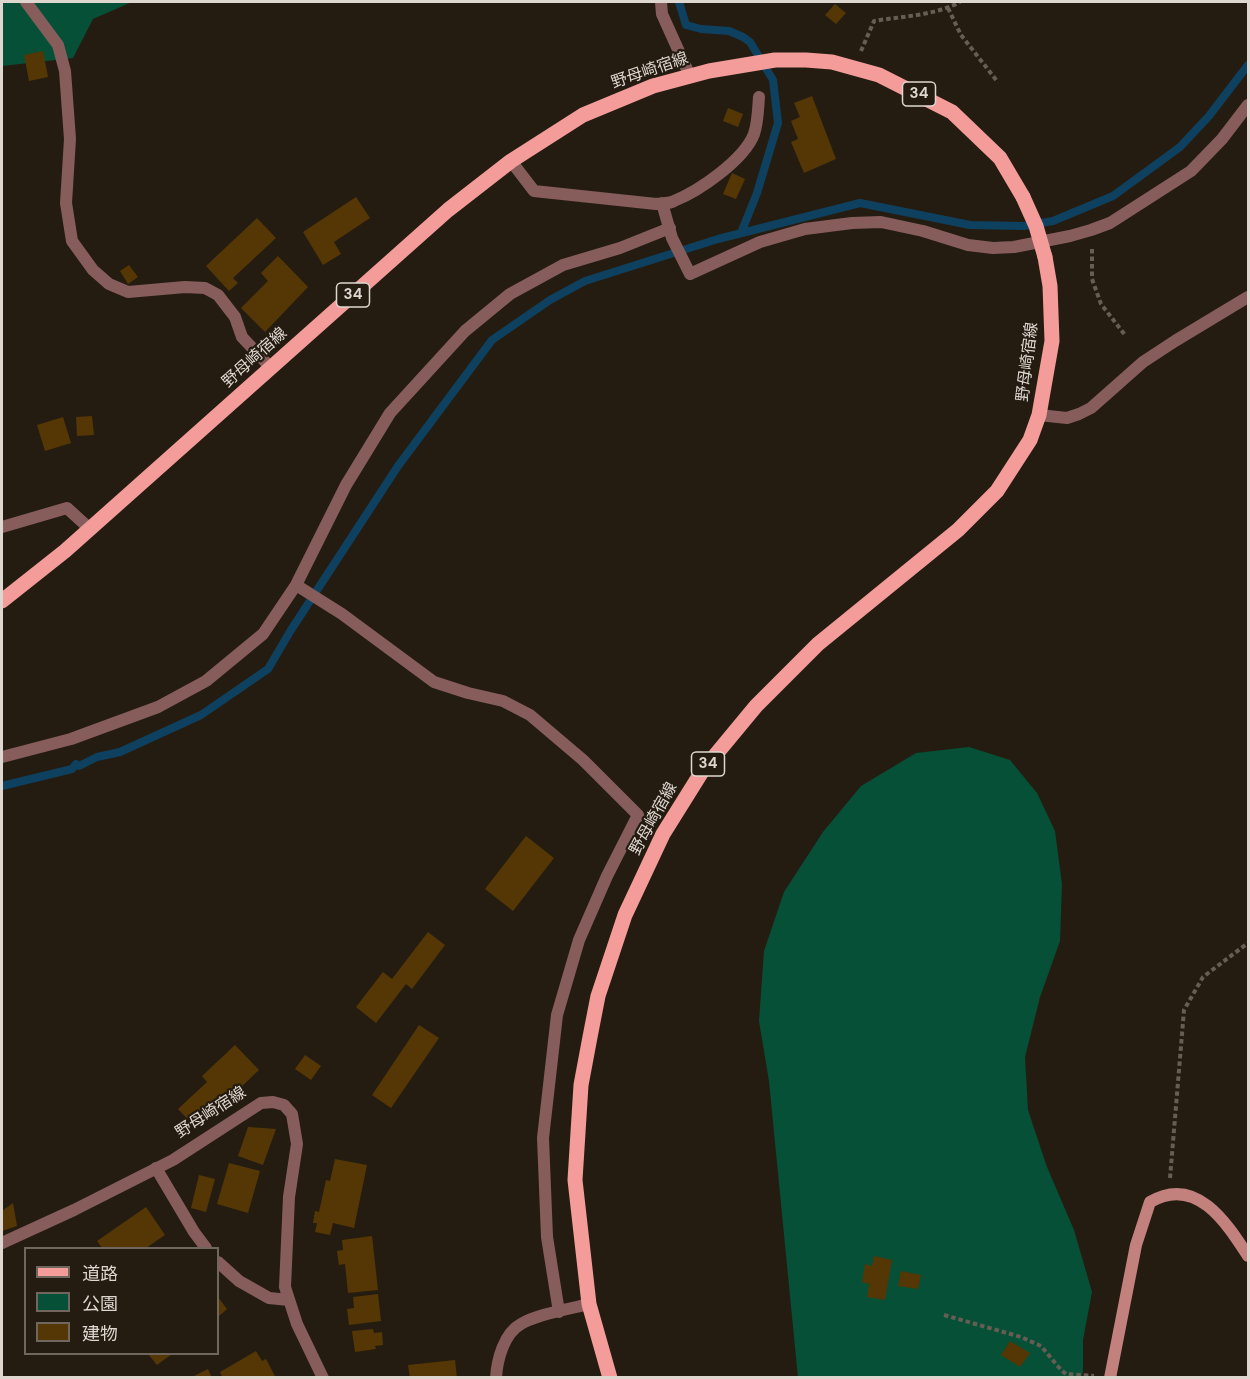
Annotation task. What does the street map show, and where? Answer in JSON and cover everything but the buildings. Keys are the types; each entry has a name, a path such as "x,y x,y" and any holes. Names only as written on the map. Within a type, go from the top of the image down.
{"main road":[{"name":"野母崎宿線","path":"2,601 90,529 448,210 511,161 583,115 653,86 690,76 775,60 823,61 879,75 952,112 1000,158 1023,197 1036,226 1050,286 1052,340 1039,416 1030,440 997,491 958,530 818,644 756,706 703,770 663,834 625,915 598,996 581,1085 575,1180 589,1305 610,1377"}],"street":[{"path":"26,2 58,45 66,72 70,139 66,203 72,241 93,270 109,284 128,292 185,287 205,288 218,295 235,317 242,337 271,368"},
{"path":"661,2 662,14 690,76"},
{"path":"511,161 534,191 577,197 672,202 710,180 746,149 758,121 759,97"},
{"path":"662,203 671,233 690,274 760,242 805,229 852,223 881,222 924,231 969,245 993,248 1014,247 1070,237 1110,223 1191,171 1222,139 1248,105"},
{"path":"2,758 71,739 158,707 206,681 263,634 296,585 346,485 390,413 465,332 510,294 563,265 671,233"},
{"path":"1039,416 1067,418 1091,408 1143,362 1248,297"},
{"path":"2,526 67,508 90,529"},
{"path":"296,585 342,614 434,682 503,701 530,715 584,760 638,815 607,876 579,940 557,1015 543,1138 547,1237 559,1312"},
{"name":"野母崎宿線","path":"2,1243 173,1160 261,1102 284,1105 292,1114 297,1144 289,1197 285,1287 297,1324 323,1377"},
{"path":"156,1168 205,1247"},
{"path":"1110,1377 1136,1245 1150,1202 1159,1196 1178,1192 1204,1203 1232,1231 1248,1256"},
{"path":"219,1263 239,1281 269,1298 289,1300"},
{"path":"496,1377 498,1360 514,1329 529,1320 589,1305"}],"path":[{"path":"854,68 874,21 931,13 960,2"},
{"path":"948,8 961,35 997,81"},
{"path":"1091,230 1092,279 1101,304 1125,335"},
{"path":"1169,1194 1184,1010 1203,977 1248,944"},
{"path":"944,1315 1021,1336 1041,1346 1066,1374 1110,1377"}],"green space":[{"path":"2,2 132,2 93,19 73,58 2,66"},
{"path":"969,747 1010,760 1037,793 1055,831 1062,884 1060,941 1040,997 1025,1057 1028,1110 1047,1167 1074,1230 1092,1292 1083,1340 1082,1377 798,1378 769,1081 759,1021 764,951 784,892 823,832 861,786 916,753"}],"waterway":[{"path":"679,2 686,25 701,29 729,31 750,42 773,80 778,123 757,193 741,233"},
{"path":"2,786 72,769 76,764 79,766 97,757 120,752 201,715 268,669 398,466 492,340 550,300 585,281 718,239 860,203 970,225 1024,226 1053,221 1113,196 1180,147 1209,116 1248,65"}]}
